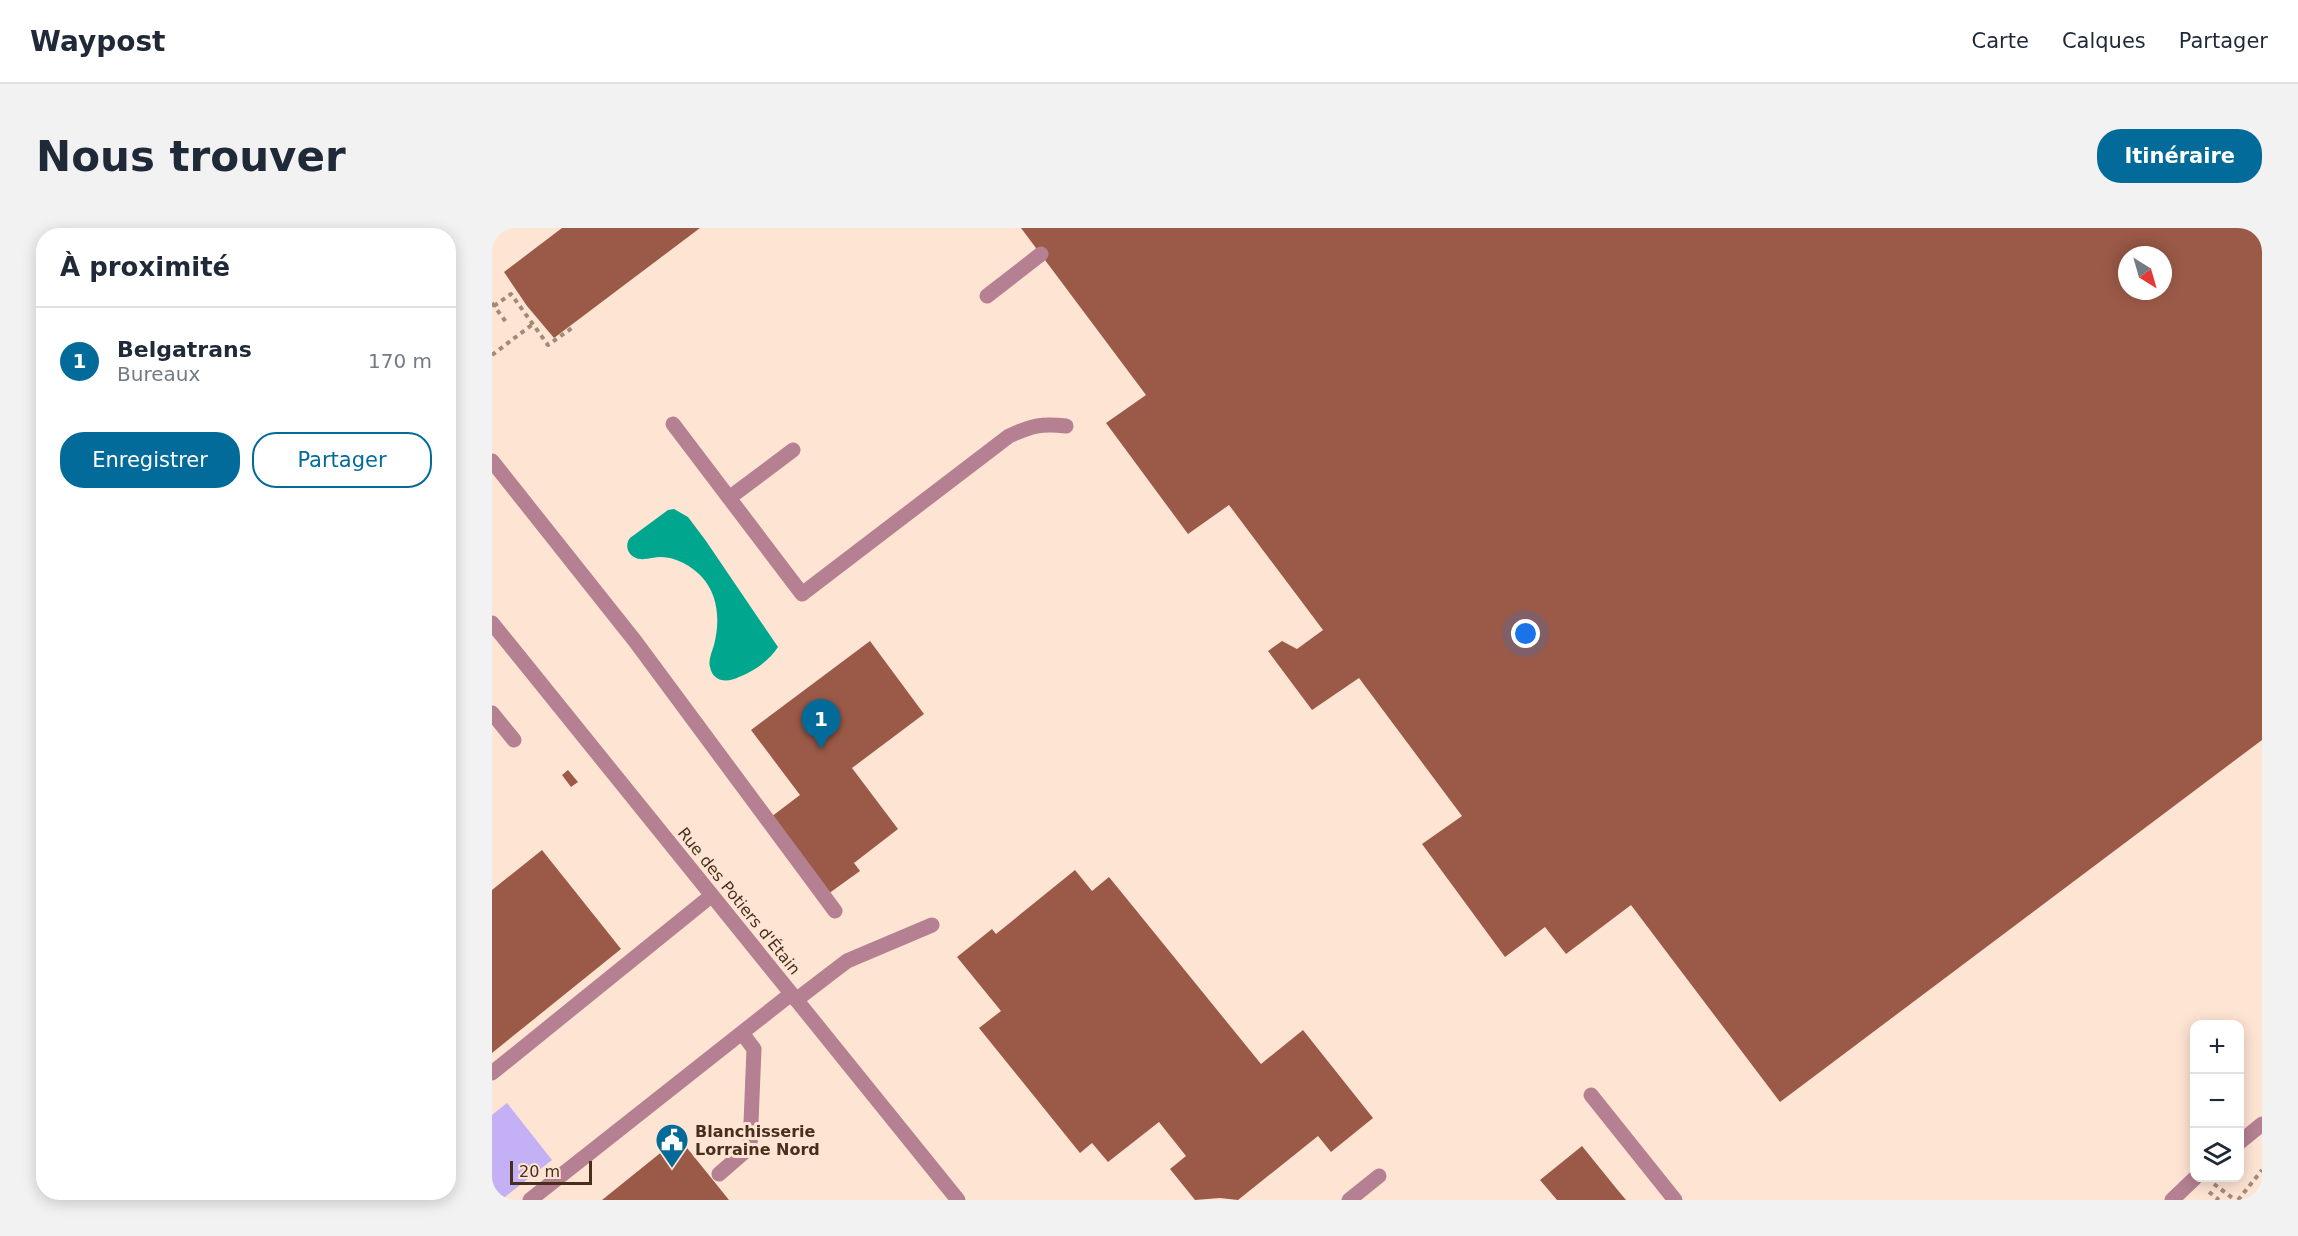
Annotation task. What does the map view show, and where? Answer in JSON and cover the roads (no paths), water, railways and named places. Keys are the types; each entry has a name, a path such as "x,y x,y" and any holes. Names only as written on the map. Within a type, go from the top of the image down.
{"street":[{"path":"987,296 1041,254"},
{"path":"673,424 802,594 1009,436 1033,425 1066,426"},
{"path":"729,498 794,450"},
{"path":"492,461 635,641 835,911"},
{"name":"Rue des Potiers d'Étain","path":"492,623 958,1200"},
{"path":"492,713 514,740"},
{"path":"492,1073 711,896"},
{"path":"530,1200 742,1033 794,997 847,962 932,925"},
{"path":"719,1174 750,1148 754,1049 742,1033"},
{"path":"1591,1095 1675,1200"},
{"path":"2244,1139 2261,1126"},
{"path":"1349,1200 1379,1176"},
{"path":"2172,1200 2191,1182"}],"water":[{"path":"674,509 688,517 778,647 761,665 734,679 717,678 710,667 717,618 715,600 707,583 678,560 667,557 640,559 628,551 630,538 668,510"}],"place":[{"name":"Belgatrans","path":"821,749"},
{"name":"Blanchisserie Lorraine Nord","path":"672,1169"}]}
